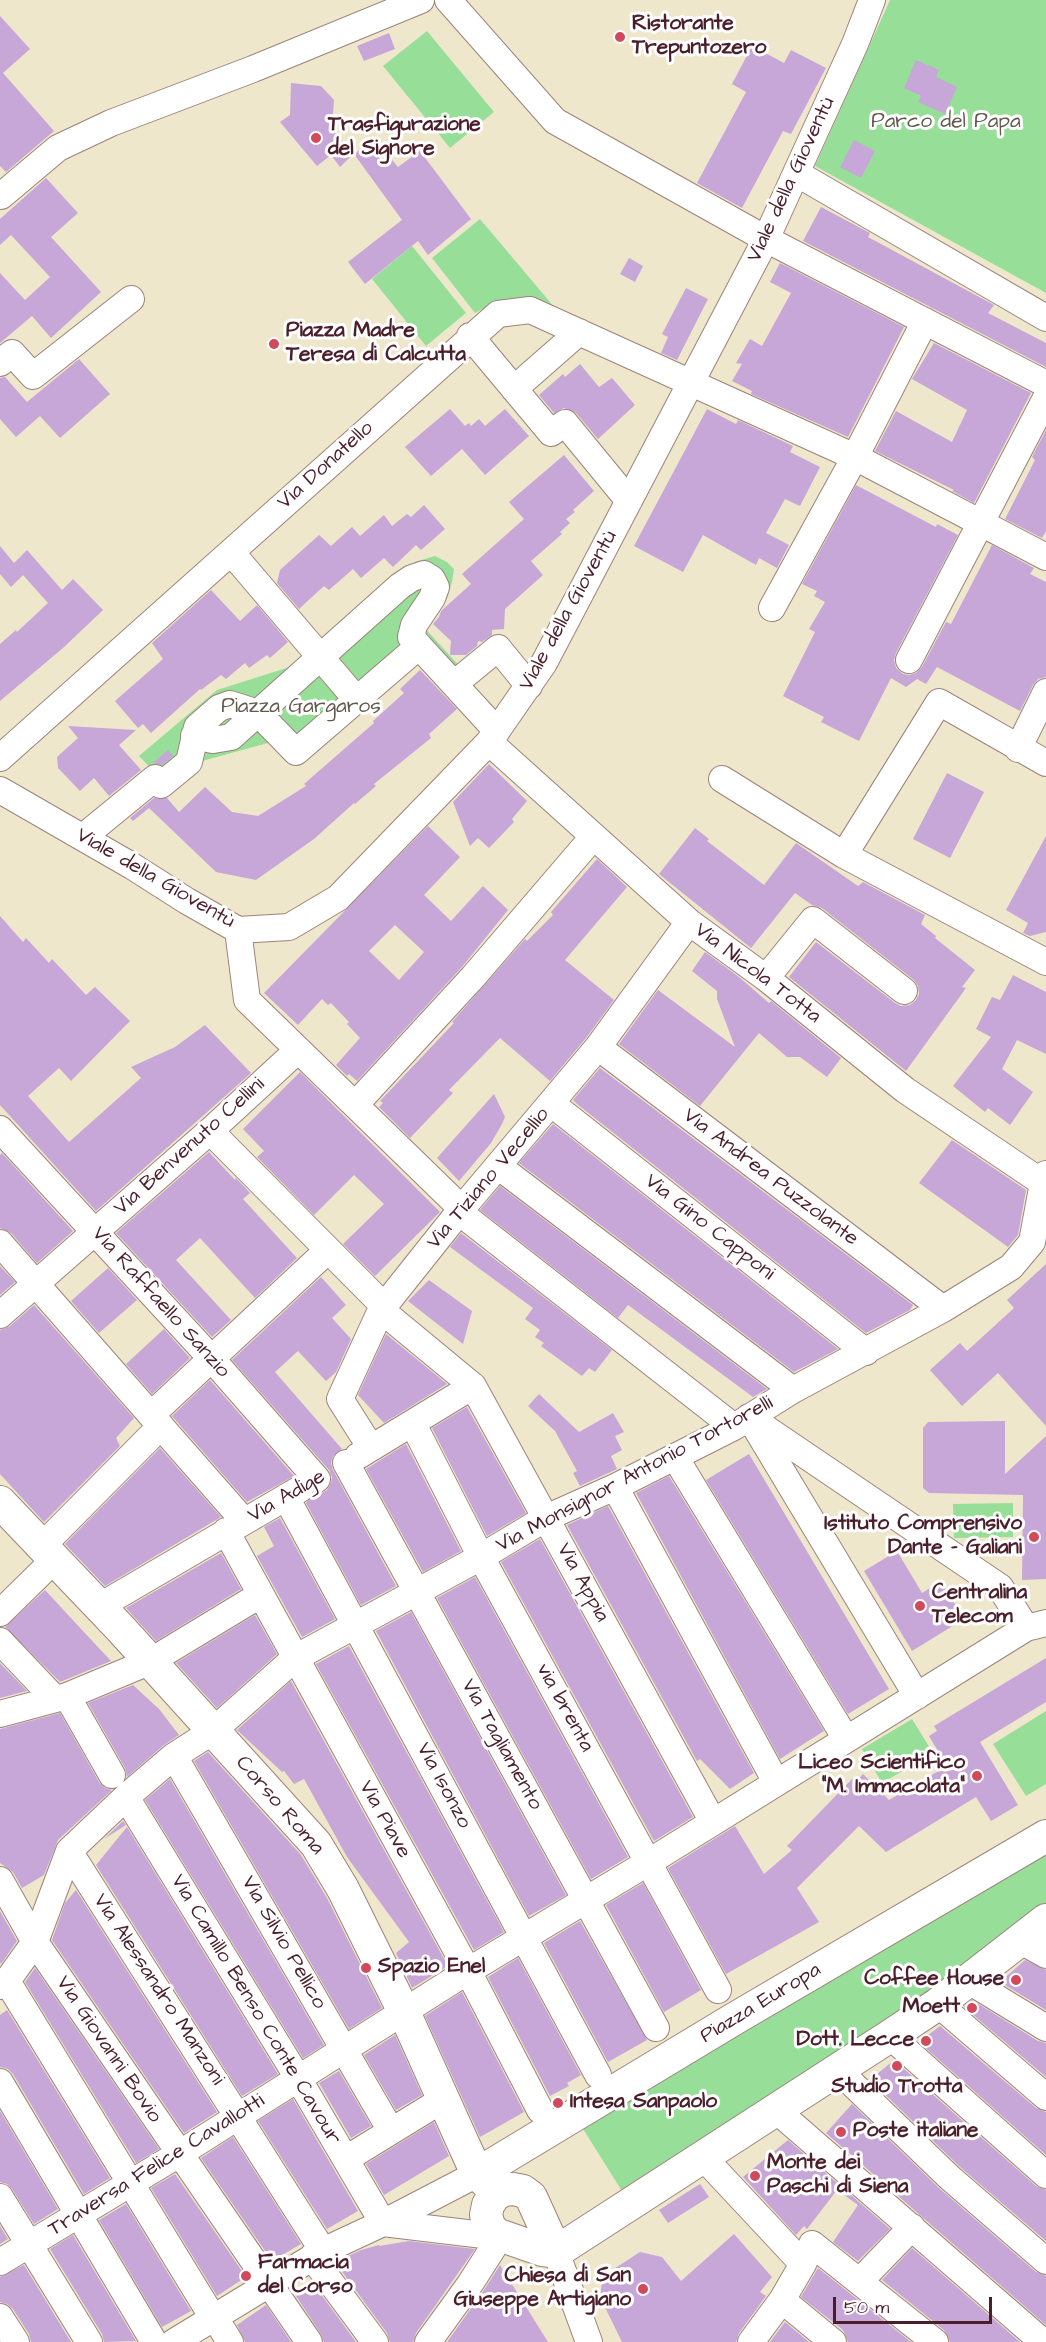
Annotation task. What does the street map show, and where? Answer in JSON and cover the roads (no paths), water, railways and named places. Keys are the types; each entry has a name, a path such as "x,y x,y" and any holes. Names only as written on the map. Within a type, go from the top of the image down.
{"main road":[{"name":"Corso Roma","path":"0,1502 151,1661 316,1844 343,1889 404,2012 442,2100 494,2185"},
{"name":"Piazza Europa","path":"494,2185 506,2156 1046,1836"},
{"path":"556,2252 534,2201 518,2189 494,2185 486,2215 492,2230 506,2239 556,2252 890,2036 969,1980 1033,1948 1046,1920"},
{"path":"506,2239 523,2238 531,2231 537,2222 537,2211"}],"street":[{"path":"0,195 58,148 111,123 253,69 421,0"},
{"path":"448,0 555,121 766,239 1046,384"},
{"name":"Viale della Gioventù","path":"0,790 238,930 289,927 338,898 493,737 529,686 561,632 766,239 855,44 872,0"},
{"path":"796,173 1046,318"},
{"path":"0,363 12,353 33,376 131,298"},
{"name":"Via Donatello","path":"0,758 470,336 498,314 530,310 855,457 1046,557"},
{"path":"772,608 855,457 925,321"},
{"path":"514,389 579,332"},
{"path":"470,336 551,433 565,423 629,501"},
{"path":"909,660 1046,398"},
{"path":"231,552 357,700"},
{"path":"83,837 154,778 161,785 189,762 197,727 219,708 231,704 258,713 296,752 419,646 411,637 414,625 432,598 436,587 432,579 424,574 400,586 258,713"},
{"name":"Via Nicola Totta","path":"419,646 454,684 493,737 593,837 689,922 766,978 905,1090 1044,1179"},
{"path":"454,684 498,648 529,686"},
{"path":"1018,749 1046,692"},
{"path":"844,855 939,702 1046,763"},
{"path":"722,779 844,855 1046,962"},
{"path":"355,1105 480,968 593,837"},
{"path":"766,978 813,920 904,991"},
{"name":"Via Tiziano Vecellio","path":"371,1448 340,1399 382,1308 598,1047 689,922"},
{"path":"238,930 247,1000 461,1211 741,1422 1000,1587 1036,1626 846,1739 713,1822"},
{"name":"Via Andrea Puzzolante","path":"598,1047 943,1309"},
{"name":"Via Benvenuto Cellini","path":"0,1315 210,1131 298,1050"},
{"name":"Via Gino Capponi","path":"552,1104 866,1352"},
{"name":"Via Raffaello Sanzio","path":"0,1129 211,1358 317,1479"},
{"name":"Via Appia","path":"210,1131 382,1308 473,1386 713,1822"},
{"path":"498,1166 793,1390"},
{"name":"Via Monsignor Antonio Tortorelli","path":"69,1851 126,1797 174,1756 213,1731 295,1658 481,1557 546,1518 615,1487 741,1422 793,1390 943,1309 1011,1267 1032,1242 1044,1179"},
{"name":"Via Piave","path":"0,1243 156,1420 235,1526 260,1595 468,1971 540,2110"},
{"path":"0,1612 156,1420 211,1358 328,1250"},
{"name":"Via Adige","path":"100,1606 413,1424 473,1386"},
{"path":"741,1422 917,1696"},
{"name":"via brenta","path":"413,1424 481,1557 718,1990"},
{"path":"675,1457 846,1739"},
{"name":"Via Tagliamento","path":"346,1463 656,2028"},
{"path":"615,1487 776,1782"},
{"name":"Via Isonzo","path":"286,1497 598,2075"},
{"path":"0,1714 61,1697 151,1661 260,1595"},
{"path":"0,1641 61,1697 112,1774"},
{"name":"Via Silvio Pellico","path":"174,1756 391,2131"},
{"name":"Via Camillo Benso Conte Cavour","path":"126,1797 298,2078 383,2223"},
{"name":"Traversa Felice Cavallotti","path":"0,2262 179,2154 524,1936 713,1822"},
{"path":"69,1851 35,1942 3,1983 230,2342"},
{"name":"Via Alessandro Manzoni","path":"69,1851 238,2116 317,2254 375,2342"},
{"name":"Via Giovanni Bovio","path":"0,1880 6,1907 35,1942 267,2284 309,2342"},
{"path":"969,1980 1046,2028"},
{"path":"938,2004 1046,2097"},
{"path":"890,2036 1046,2175"},
{"path":"838,2070 950,2177 1046,2261"},
{"path":"0,2082 154,2342"},
{"path":"346,2158 442,2100"},
{"path":"776,2110 1043,2342"},
{"path":"703,2157 803,2264"},
{"path":"174,2342 317,2254 383,2223 494,2185"},
{"path":"0,2197 89,2342"},
{"path":"383,2223 506,2239 441,2336"},
{"path":"860,2281 912,2227"},
{"path":"752,2342 782,2300 812,2244 935,2342"},
{"path":"556,2252 589,2342"},
{"path":"782,2300 833,2342"},
{"path":"0,2316 16,2342"}],"place":[{"name":"Ristorante Trepuntozero","path":"620,37"},
{"name":"Trasfigurazione del Signore","path":"316,138"},
{"name":"Piazza Madre Teresa di Calcutta","path":"274,344"},
{"name":"Istituto Comprensivo Dante - Galiani","path":"1034,1537"},
{"name":"Centralina Telecom","path":"920,1606"},
{"name":"Liceo Scientifico \"M. Immacolata\"","path":"977,1776"},
{"name":"Spazio Enel","path":"366,1968"},
{"name":"Coffee House","path":"1016,1980"},
{"name":"Moett","path":"972,2008"},
{"name":"Dott. Lecce","path":"926,2041"},
{"name":"Studio Trotta","path":"897,2066"},
{"name":"Intesa Sanpaolo","path":"558,2103"},
{"name":"Poste italiane","path":"841,2132"},
{"name":"Monte dei Paschi di Siena","path":"755,2176"},
{"name":"Farmacia del Corso","path":"246,2276"},
{"name":"Chiesa di San Giuseppe Artigiano","path":"643,2289"}],"park label":[{"name":"Parco del Papa","path":"946,123"},
{"name":"Piazza Gargaros","path":"301,708"}]}
